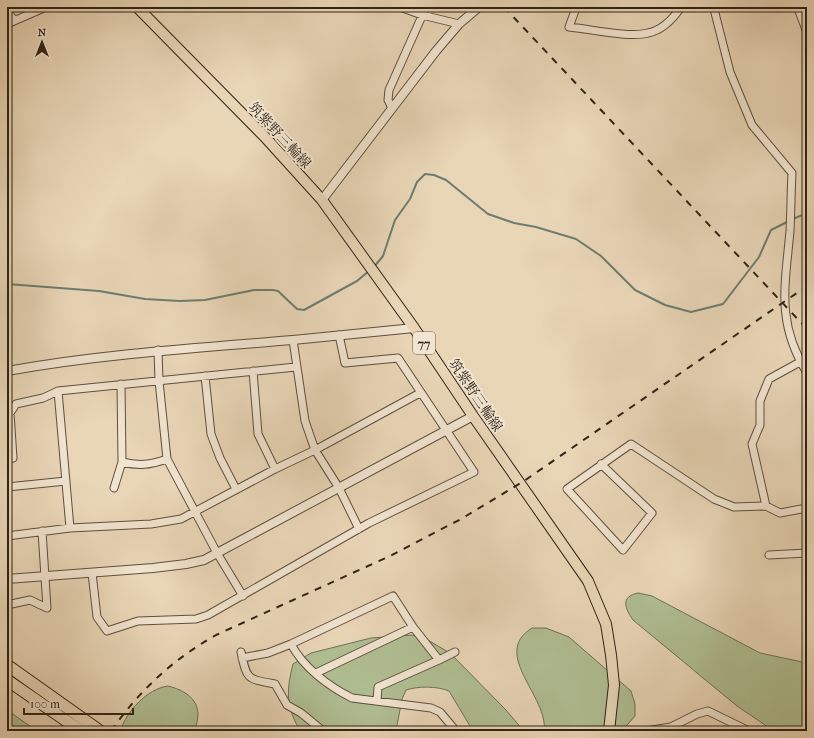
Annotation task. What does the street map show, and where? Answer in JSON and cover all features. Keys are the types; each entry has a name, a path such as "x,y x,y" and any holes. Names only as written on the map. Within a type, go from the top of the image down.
{"highway":[{"path":"7,665 100,731"},
{"path":"7,680 81,731"}],"main road":[{"name":"筑紫野三輪線","path":"137,7 264,136 322,200 414,328 584,576 606,624 614,685 612,720 609,731"}],"street":[{"path":"7,24 46,7"},
{"path":"400,7 422,15 459,24"},
{"path":"392,108 388,100 389,90 426,7"},
{"path":"322,200 436,51 459,24 479,7"},
{"path":"587,7 575,7 569,27 631,34 648,33 663,27 674,18 681,7"},
{"path":"798,7 807,31"},
{"path":"713,8 730,72 752,125 792,173 790,229 785,285 785,315 789,334 800,362 807,373"},
{"path":"7,11 14,20"},
{"path":"7,371 64,361 158,350 294,340 414,328"},
{"path":"92,573 97,617 107,631 138,622 196,619 208,615 359,529 474,472 398,358 345,364 339,335"},
{"path":"294,340 296,367 305,421 315,450 339,488 359,529"},
{"path":"158,350 158,381 167,459 217,553 242,596"},
{"path":"766,506 752,444 760,425 760,401 769,379 800,362"},
{"path":"7,459 13,458 10,413 16,404 43,398 58,391 296,367"},
{"path":"253,371 258,434 275,469"},
{"path":"205,376 211,434 220,458 236,489"},
{"path":"114,488 122,462 121,384"},
{"path":"58,391 70,528"},
{"path":"7,536 70,528 151,524 181,519 236,489 315,450 420,393"},
{"path":"7,580 186,564 204,560 473,416"},
{"path":"601,464 652,513 623,550 567,489 601,464 631,444 714,499 734,507 766,506 780,513 807,508"},
{"path":"122,462 137,466 167,459"},
{"path":"7,487 66,481"},
{"path":"7,605 30,600 47,608 42,531"},
{"path":"769,555 807,553"},
{"path":"320,730 301,713 286,705 275,684 252,680 245,673 241,655 268,652 291,644 393,596 413,627 439,660"},
{"path":"316,673 413,627"},
{"path":"291,644 298,657 306,666 341,693 352,698 431,708 440,712 456,731"},
{"path":"377,701 378,687 455,652"},
{"path":"646,731 671,727 697,714 708,711 749,731"}],"green space":[{"path":"638,593 652,596 760,653 807,663 807,731 782,731 768,727 737,706 633,620 626,607 626,600 628,597"},
{"path":"532,628 546,628 569,637 631,691 635,704 635,716 622,731 544,731 543,718 519,663 517,650 521,638"},
{"path":"412,635 426,639 450,653 505,709 524,731 473,731 449,691 428,687 406,690 402,699 396,731 300,731 292,714 288,691 293,664 311,653 371,638"},
{"path":"168,686 184,692 194,701 198,714 194,731 120,731 123,723 133,709 145,696 153,691"},
{"path":"7,710 37,731 7,731"}],"waterway":[{"path":"374,267 383,256 395,220 410,199 417,182 425,174 434,175 446,180 488,214 514,223 536,227 576,239 601,256 635,290 665,305 691,312 723,304 759,257 771,230 789,221"},
{"path":"793,219 807,213"},
{"path":"7,284 99,291 145,299 180,301 205,300 254,290 273,290 278,291 297,309 304,310 357,281 369,271"}],"railway":[{"path":"504,7 807,329"},
{"path":"111,731 145,689 171,666 200,645 216,635 390,556 461,519 524,481 807,286"}]}
